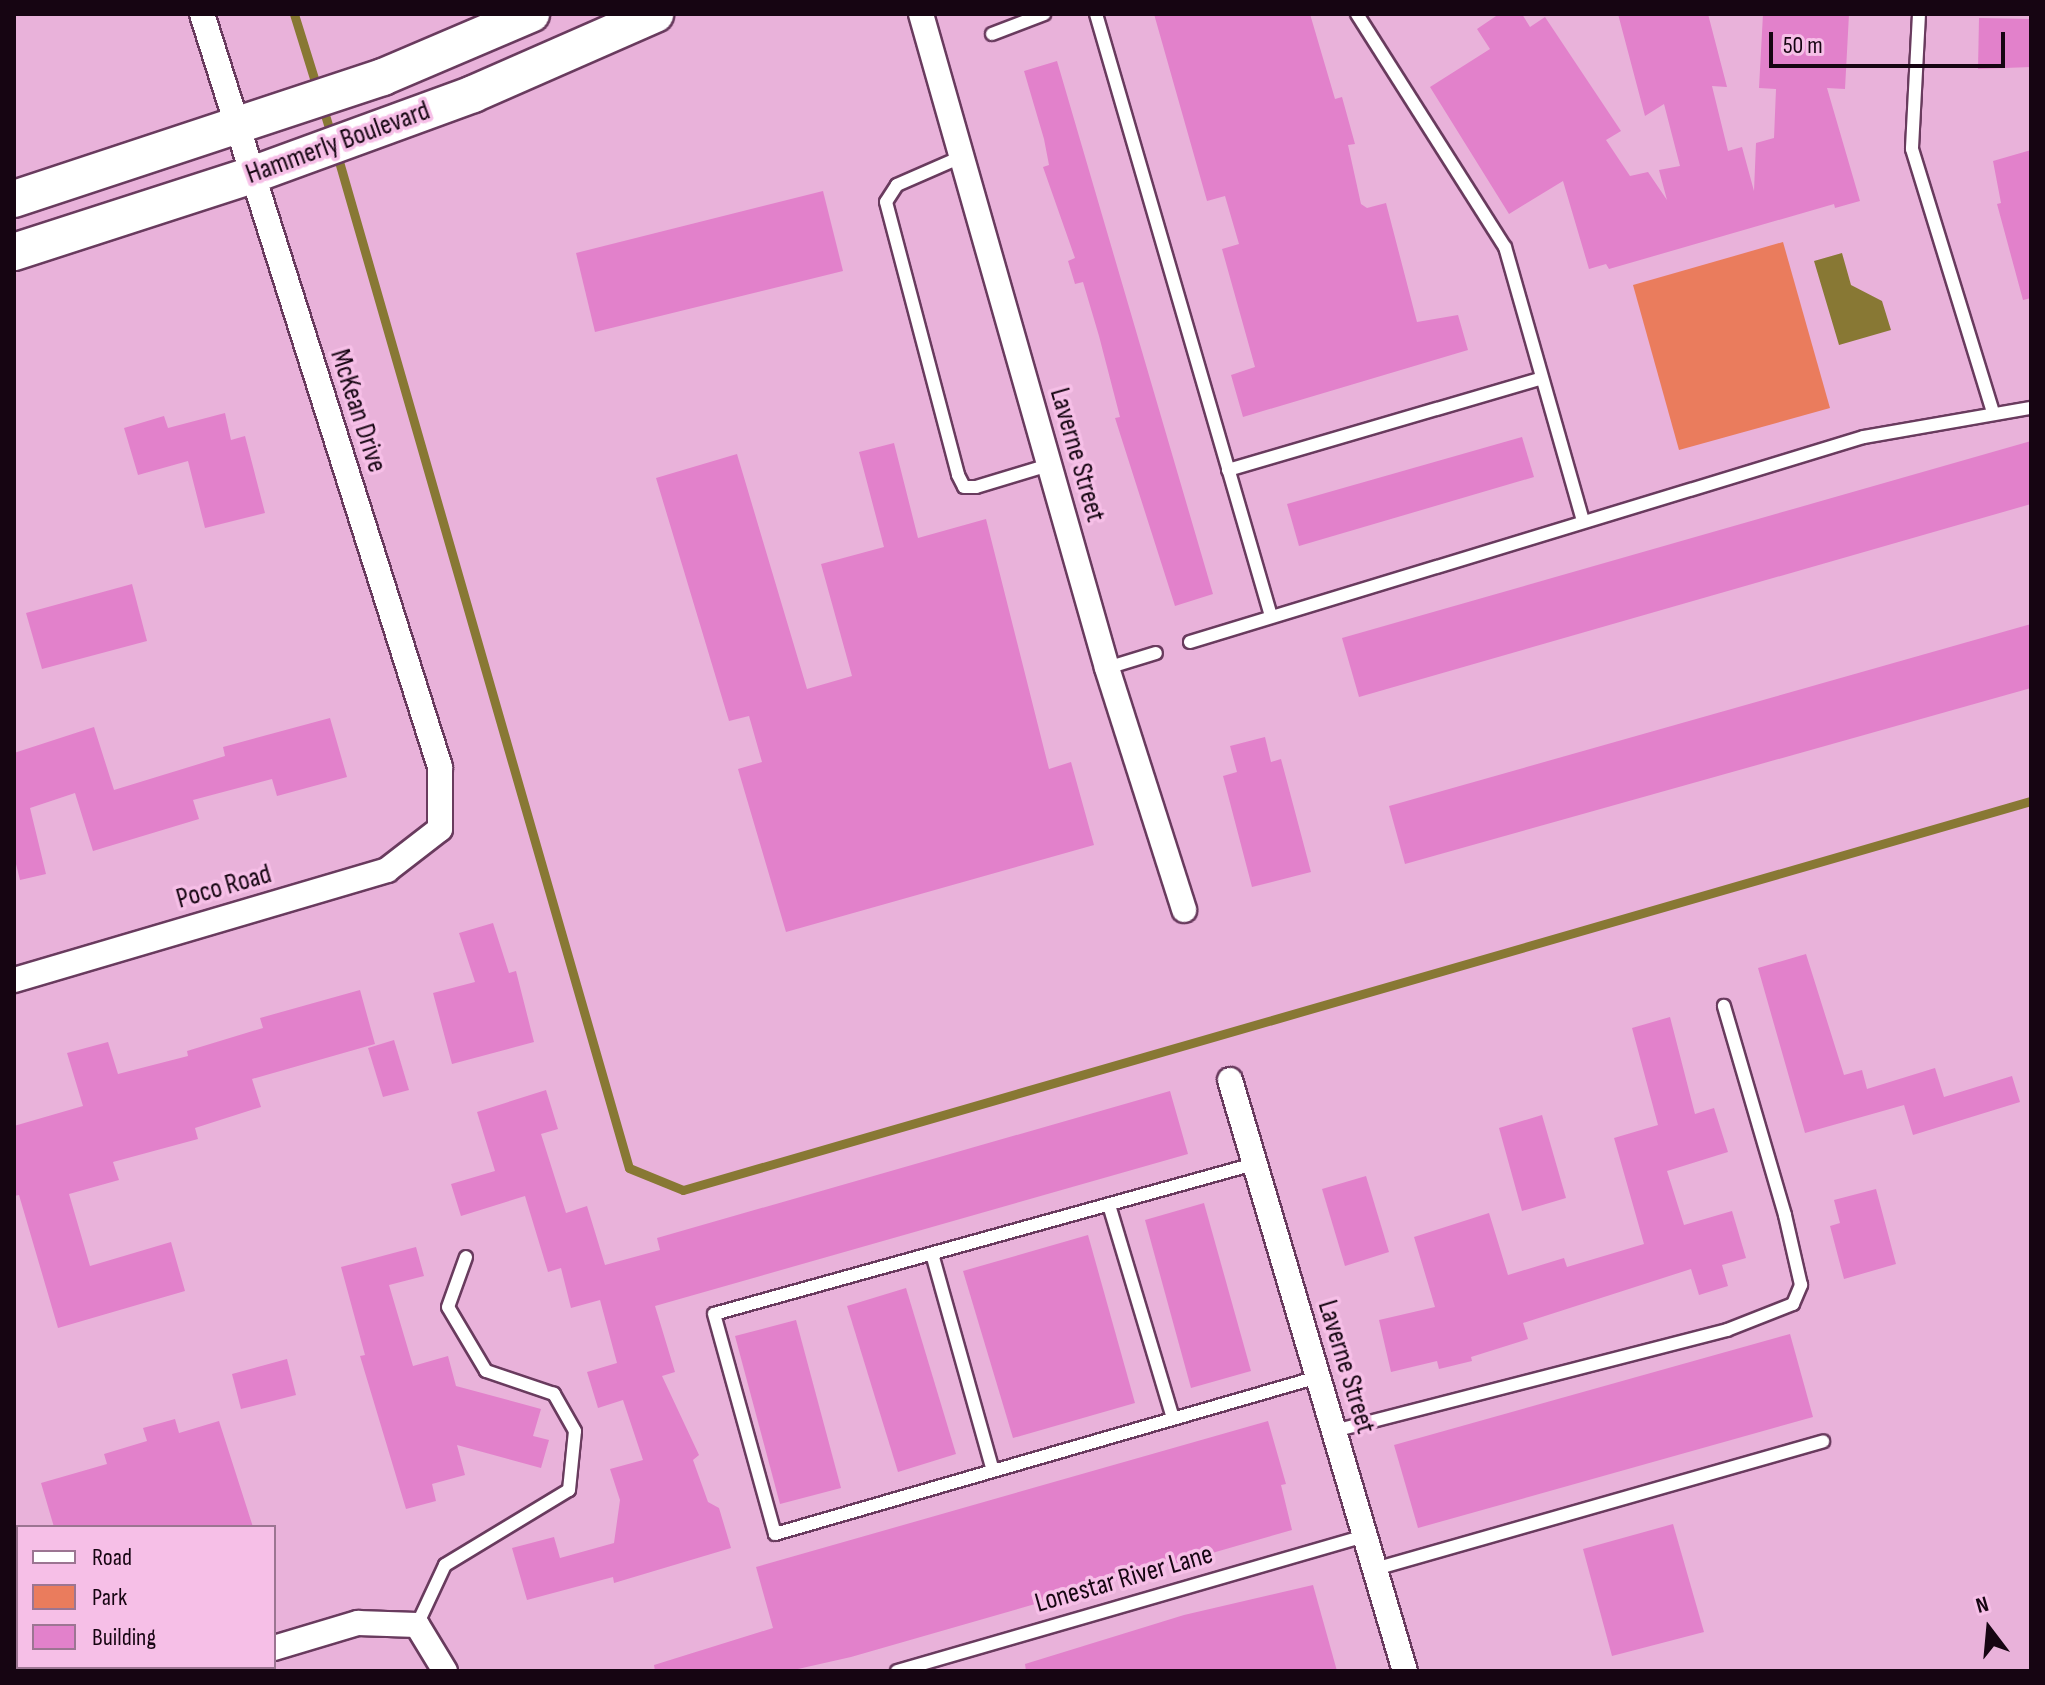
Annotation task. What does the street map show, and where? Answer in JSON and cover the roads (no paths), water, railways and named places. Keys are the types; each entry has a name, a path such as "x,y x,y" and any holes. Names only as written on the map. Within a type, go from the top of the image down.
{"main road":[{"name":"Hammerly Boulevard","path":"14,199 383,77 531,14"},
{"name":"Hammerly Boulevard","path":"14,252 252,175 473,94 655,14"}],"street":[{"name":"McKean Drive","path":"202,14 440,767 440,829"},
{"name":"Laverne Street","path":"921,14 1107,668 1184,910"},
{"name":"Poco Road","path":"14,980 387,870 440,829"},
{"name":"Laverne Street","path":"1230,1080 1405,1671"},
{"path":"276,1647 358,1623 417,1625 445,1671"}],"lane":[{"path":"992,34 1044,14"},
{"path":"1096,14 1271,616"},
{"path":"1357,14 1505,247 1583,520"},
{"path":"1919,14 1912,149 1993,413"},
{"path":"961,157 897,185 886,202 958,475 964,487 976,487 1049,465"},
{"path":"1228,470 1542,378"},
{"path":"1190,642 1864,437 2031,408"},
{"path":"1107,668 1156,653"},
{"path":"1334,1431 1727,1330 1793,1304 1801,1285 1785,1215 1724,1006"},
{"path":"1254,1164 714,1314 775,1534 1318,1377"},
{"path":"1109,1205 1173,1419"},
{"path":"932,1254 993,1471"},
{"path":"417,1625 445,1565 569,1490 575,1431 554,1394 486,1371 448,1307 466,1257"},
{"path":"1375,1569 1823,1441"},
{"name":"Lonestar River Lane","path":"897,1671 1365,1536"}],"waterway":[{"path":"294,14 318,91"},
{"path":"322,105 332,137"},
{"path":"336,151 629,1168 683,1190 2031,801"}]}
